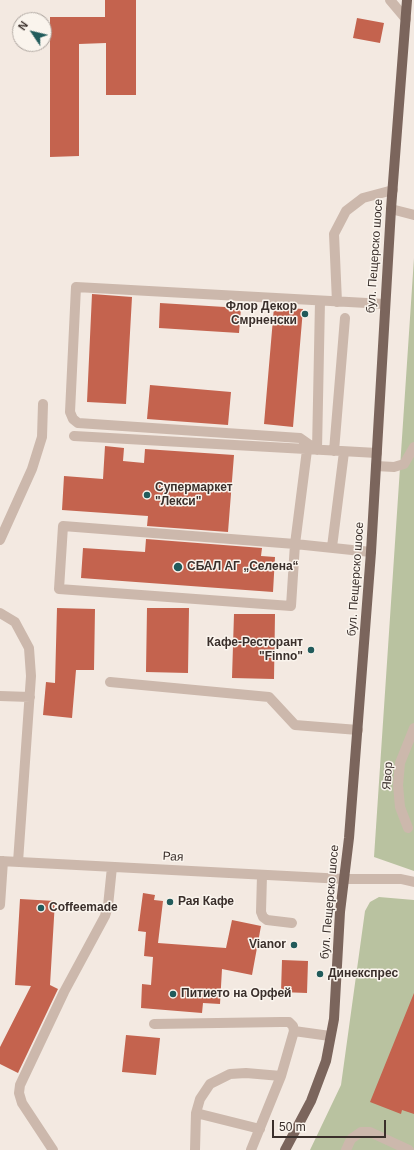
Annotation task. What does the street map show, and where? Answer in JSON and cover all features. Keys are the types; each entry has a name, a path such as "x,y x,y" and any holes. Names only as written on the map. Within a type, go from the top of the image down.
{"main road":[{"name":"бул. Пещерско шосе","path":"286,1150 311,1101 326,1061 334,1019 339,920 349,838 371,552 392,190 407,0"}],"street":[{"path":"390,0 406,18"},
{"path":"337,302 334,234 346,211 363,198 392,190"},
{"path":"391,209 414,215"},
{"path":"312,450 300,438 78,423 73,419 70,412 76,287 385,304"},
{"path":"320,301 312,450 295,544 291,606 59,589 62,526 295,544 332,547 371,552"},
{"path":"332,547 339,452 345,318"},
{"path":"0,540 32,469 42,437 43,404"},
{"path":"74,436 377,453"},
{"path":"376,466 394,467 404,464 414,447"},
{"path":"0,613 15,622 30,648 30,697 18,862"},
{"path":"110,682 269,697 295,725 358,730"},
{"path":"0,696 30,697"},
{"name":"Явор","path":"408,828 400,807 398,785 400,763 414,728"},
{"path":"0,905 1,861"},
{"name":"Рая","path":"1,861 344,879"},
{"path":"53,1150 22,1103 19,1093 20,1085 64,992 105,916 108,906 112,867"},
{"path":"262,874 261,912 263,917 266,920 292,922"},
{"path":"344,879 401,880 414,882"},
{"path":"154,1024 288,1022 293,1026 294,1031 281,1076 251,1150"},
{"path":"294,1031 330,1036"},
{"path":"195,1150 196,1113 200,1099 210,1084 230,1074 246,1073 281,1076"},
{"path":"196,1113 260,1129"},
{"path":"346,1150 351,1138 360,1132 370,1132 410,1150"}],"green space":[{"path":"414,258 414,871 374,857"},
{"path":"379,897 414,900 414,1150 310,1150 341,1085 365,911 370,902"}],"building":[{"path":"105,0 136,0 136,95 106,95 106,43 79,44 79,156 50,157 50,52 52,52 52,17 105,17"},
{"path":"357,18 384,23 380,43 353,38"},
{"path":"92,294 132,297 126,404 87,402"},
{"path":"160,303 241,308 239,333 159,328"},
{"path":"274,307 303,309 293,427 264,424"},
{"path":"150,385 231,392 228,425 147,419"},
{"name":"Супермаркет \"Лекси\"","path":"105,446 124,448 123,461 144,463 145,449 234,455 228,532 147,526 148,516 62,510 64,476 103,479"},
{"name":"СБАЛ АГ „Селена“","path":"146,539 262,548 261,556 275,557 273,592 81,578 83,548 145,552"},
{"path":"57,608 95,609 94,670 76,670 72,718 43,715 46,682 55,683"},
{"path":"147,608 189,608 188,673 146,672"},
{"path":"234,614 275,614 274,679 232,678"},
{"path":"143,893 155,895 154,900 163,901 158,943 226,948 232,920 261,926 252,975 222,969 220,1004 203,1003 202,1013 141,1008 142,984 151,985 153,957 144,956 146,932 138,931"},
{"path":"20,899 55,901 50,985 58,989 18,1073 0,1064 0,1047 31,986 15,985"},
{"path":"282,960 308,961 307,993 281,992"},
{"path":"414,993 414,1114 402,1110 401,1114 370,1102"},
{"path":"126,1035 160,1038 156,1075 122,1072"}],"place":[{"name":"Флор Декор Смрненски","path":"305,314"},
{"name":"Супермаркет \"Лекси\"","path":"147,495"},
{"name":"СБАЛ АГ „Селена“","path":"178,567"},
{"name":"Кафе-Ресторант \"Finno\"","path":"311,650"},
{"name":"Рая Кафе","path":"170,902"},
{"name":"Coffeemade","path":"41,908"},
{"name":"Vianor","path":"294,945"},
{"name":"Динекспрес","path":"320,974"},
{"name":"Питието на Орфей","path":"173,994"}]}
